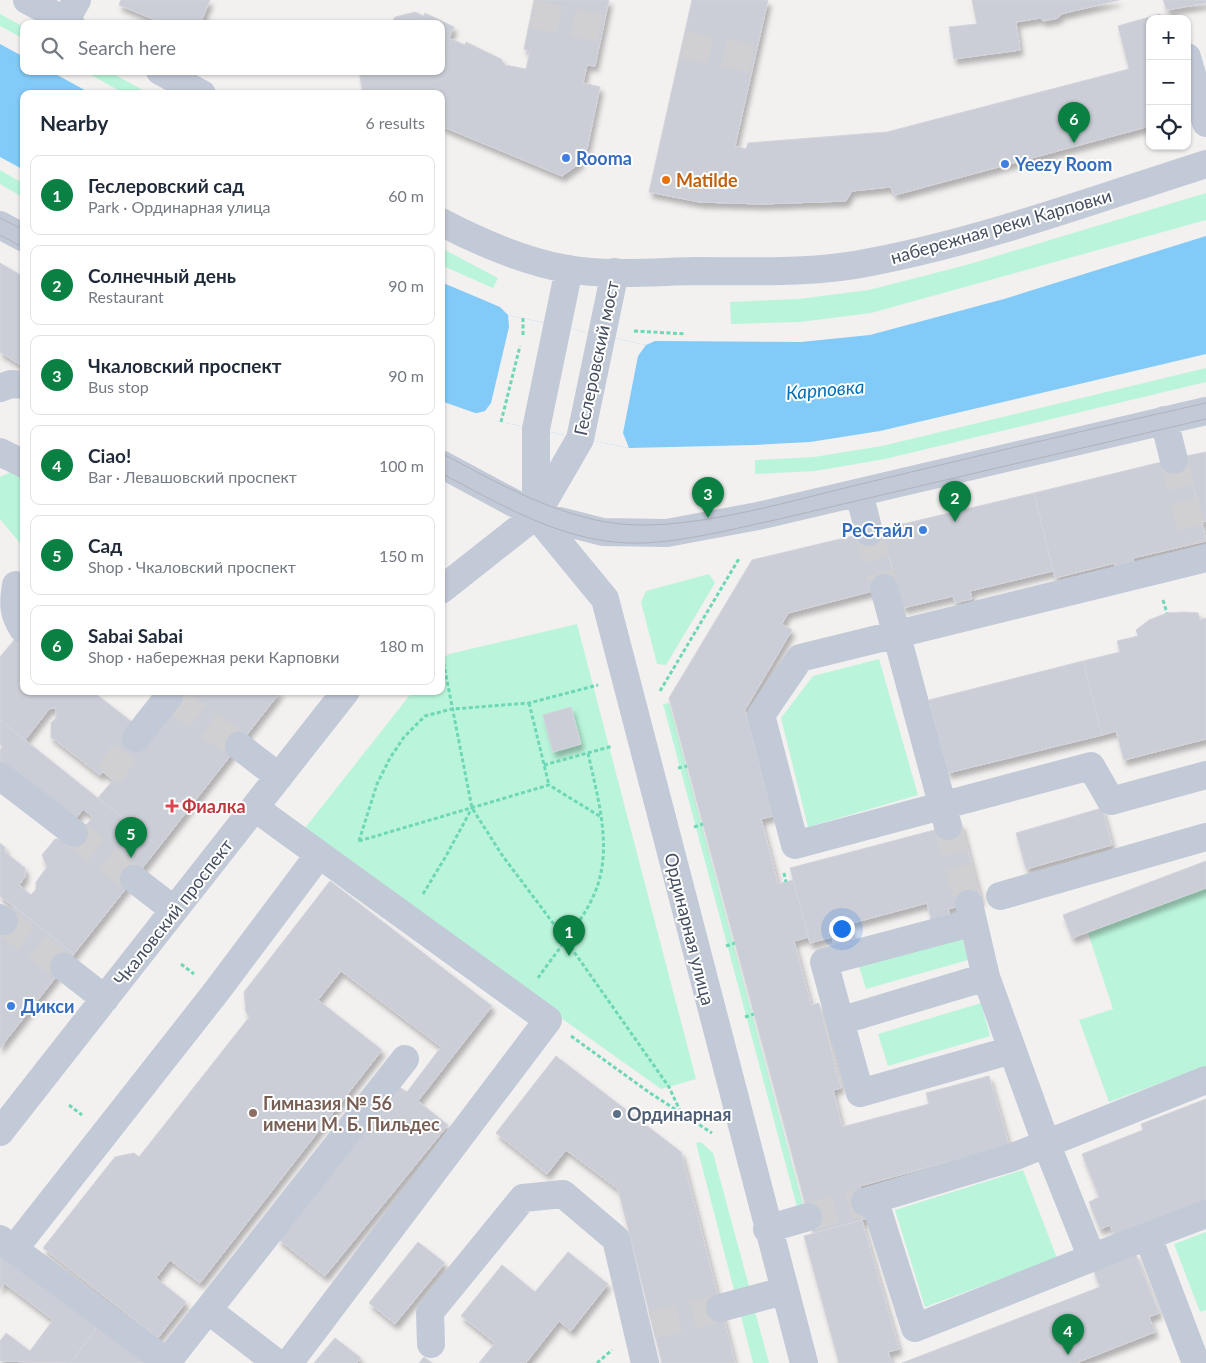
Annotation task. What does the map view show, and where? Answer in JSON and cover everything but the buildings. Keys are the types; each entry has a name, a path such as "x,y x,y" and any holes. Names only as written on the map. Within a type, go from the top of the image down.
{"street":[{"path":"27,0 71,15"},
{"path":"1188,60 1206,123"},
{"path":"167,75 195,90"},
{"name":"набережная реки Карповки","path":"445,224 477,240 530,261 568,269 615,272 793,270 870,263 966,240 1206,164"},
{"path":"0,225 20,236"},
{"path":"536,515 536,429 568,269"},
{"name":"Геслеровский мост","path":"536,515 580,439 615,272"},
{"path":"0,388 11,384 20,385"},
{"path":"445,466 536,515 603,532 667,533 758,516 1206,411"},
{"path":"1164,420 1174,460"},
{"path":"0,452 20,462"},
{"path":"859,492 869,532"},
{"path":"445,587 536,515"},
{"name":"Ординарная улица","path":"536,515 605,599 767,1229 804,1363"},
{"path":"1200,554 800,658 761,715 795,846 945,815 1091,766 1111,801 1206,775"},
{"path":"13,583 15,616 20,624"},
{"path":"884,588 945,815"},
{"name":"Чкаловский проспект","path":"0,1132 343,695"},
{"path":"136,738 169,696"},
{"path":"239,746 279,777"},
{"path":"0,776 74,833"},
{"path":"255,808 318,856 548,1020 289,1363"},
{"path":"1000,896 1206,837"},
{"path":"318,856 216,992 7,1244 167,1362 405,1059"},
{"path":"134,879 174,910"},
{"path":"1012,1050 860,1093 824,962 970,913 986,977 1046,1143 1092,1258"},
{"path":"64,966 105,998"},
{"path":"840,1021 986,977"},
{"path":"1206,1080 1013,1157 869,1200 915,1328 1206,1214"},
{"path":"431,1344 430,1312 522,1198 563,1194 616,1239 645,1327 646,1363"},
{"path":"767,1229 808,1218"},
{"path":"1131,1243 1196,1363"},
{"path":"720,1308 784,1291"},
{"path":"208,1310 278,1363"}],"path":[{"path":"501,422 523,335 523,318"},
{"path":"634,331 686,334"},
{"path":"956,505 958,511"},
{"path":"657,696 740,557"},
{"path":"445,671 472,808 502,855 565,939 669,1087 681,1113"},
{"path":"358,841 377,784 390,758 404,737 425,716 452,709 529,703 598,685"},
{"path":"529,703 549,785 601,817"},
{"path":"544,765 614,746"},
{"path":"522,1001 592,899 601,872 604,843 601,817 588,753"},
{"path":"318,856 358,841 549,785"},
{"path":"407,919 446,856 472,808"},
{"path":"722,946 735,943"},
{"path":"741,1018 754,1014"},
{"path":"548,1020 681,1113 715,1134"}],"green space":[{"path":"0,14 20,25 20,37 0,26"},
{"path":"91,75 115,75 143,90 118,90"},
{"path":"0,170 20,182 20,196 0,184"},
{"path":"1206,193 1206,220 871,313 800,322 731,324 730,302 798,299 869,290 970,264"},
{"path":"445,250 498,278 493,288 445,267"},
{"path":"1206,368 1206,382 885,459 815,471 755,474 755,460 814,457 882,446"},
{"path":"13,471 20,476 20,543 0,519 0,477"},
{"path":"709,574 715,583 666,665 657,664 641,602 646,591"},
{"path":"577,624 696,1079 661,1089 301,833 410,695 445,695 445,656"},
{"path":"879,659 918,795 808,827 781,718 813,676"},
{"path":"669,703 803,1205 797,1207 663,704"},
{"path":"1206,888 1206,1066 1109,1102 1079,1020 1113,1009 1088,933"},
{"path":"961,935 968,960 866,989 858,963"},
{"path":"981,1003 990,1036 888,1066 878,1034"},
{"path":"701,1142 713,1153 750,1290 735,1294 696,1143"},
{"path":"1023,1170 1057,1258 925,1307 895,1210"},
{"path":"1206,1232 1206,1310 1200,1312 1174,1244"},
{"path":"754,1308 769,1363 753,1363 740,1312"}],"water":[{"path":"0,44 20,55 20,75 57,75 85,90 20,90 20,168 0,157"},
{"name":"Карповка","path":"1206,236 1206,354 880,431 810,442 629,448 501,422 445,402 445,284 500,307 508,315 646,345 655,341 801,342 870,335 1004,299"}],"pier":[{"path":"508,315 646,345 638,356 623,433 629,448 501,422 473,414 485,411 491,403 509,327"}],"tunnel":[{"path":"532,14 603,29"},
{"path":"683,45 755,59"},
{"path":"1174,460 1195,544"},
{"path":"869,532 884,588"},
{"path":"175,700 239,746"},
{"path":"108,775 136,738"},
{"path":"948,826 969,904"},
{"path":"74,833 134,879"},
{"path":"4,921 64,967"},
{"path":"808,1217 865,1202"},
{"path":"652,1325 720,1308"}],"tram line":[{"path":"0,218 20,228"},
{"path":"0,235 20,246"},
{"path":"445,455 521,494 562,511 606,522 634,525 665,524 697,521 762,508 1206,403"},
{"path":"445,475 514,511 564,531 616,542 660,542 726,531 775,520 1206,419"}],"place":[{"name":"Sabai Sabai","path":"1074,143"},
{"name":"Rooma","path":"566,158"},
{"name":"Yeezy Room","path":"1005,164"},
{"name":"Matilde","path":"666,180"},
{"name":"Чкаловский проспект","path":"708,518"},
{"name":"Солнечный день","path":"955,522"},
{"name":"РеСтайл","path":"923,530"},
{"name":"Фиалка","path":"172,806"},
{"name":"Сад","path":"131,858"},
{"name":"Геслеровский сад","path":"569,956"},
{"name":"Дикси","path":"11,1006"},
{"name":"Гимназия № 56 имени М. Б. Пильдес","path":"253,1113"},
{"name":"Ординарная","path":"617,1114"},
{"name":"Ciao!","path":"1068,1355"}]}
